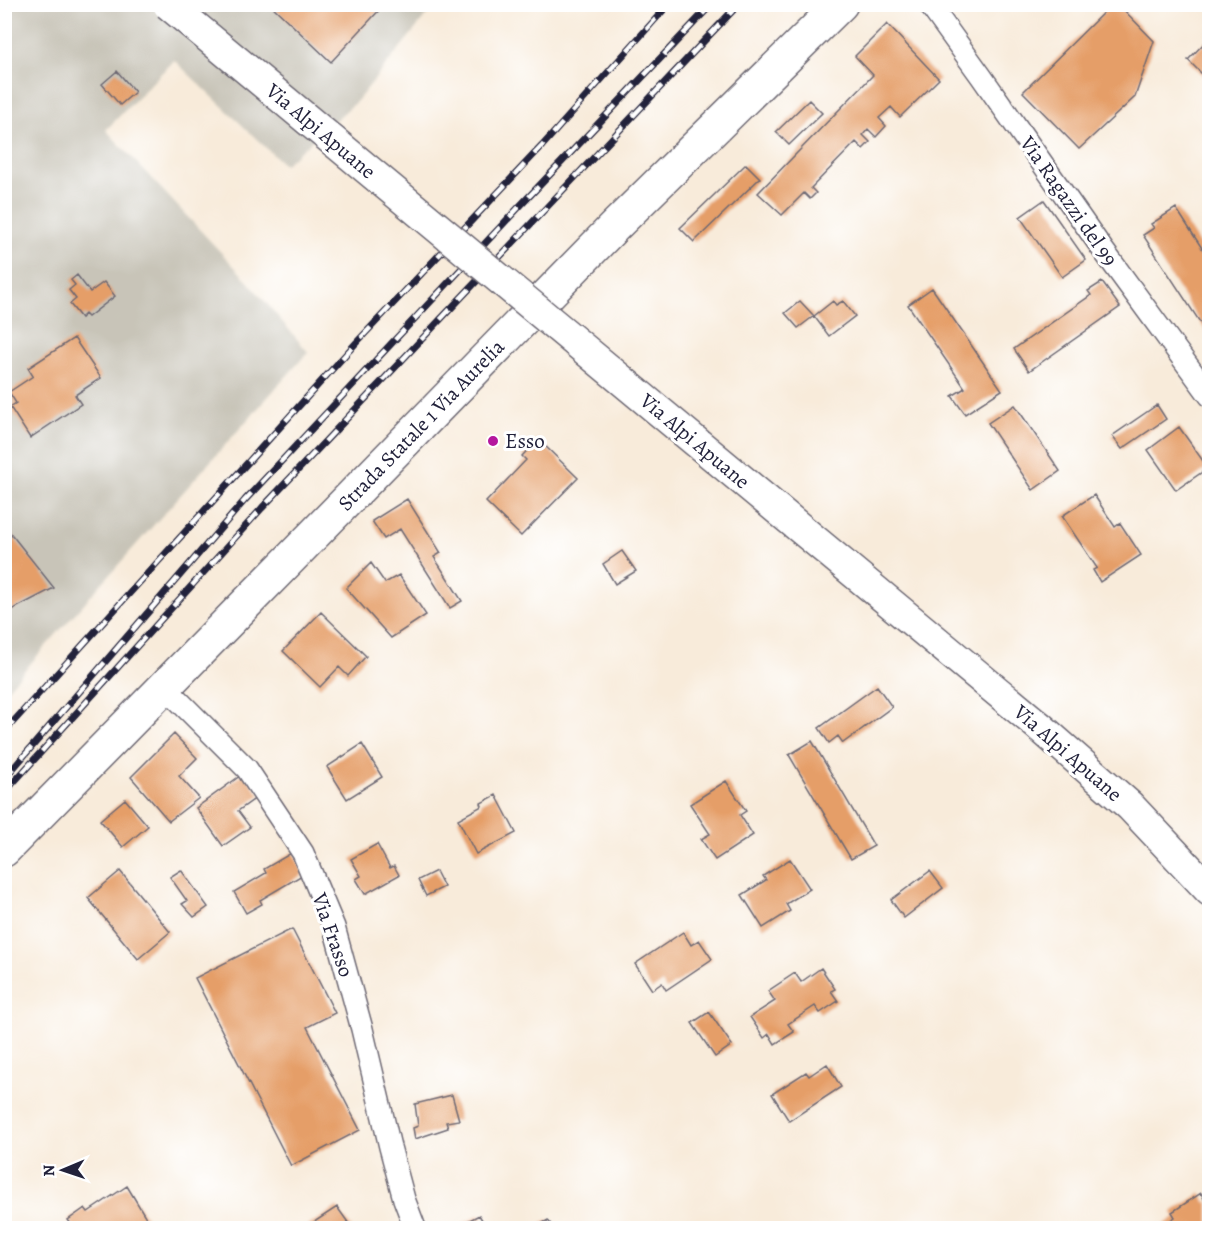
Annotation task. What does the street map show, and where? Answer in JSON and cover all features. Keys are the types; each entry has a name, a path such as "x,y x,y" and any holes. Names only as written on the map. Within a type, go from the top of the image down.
{"main road":[{"name":"Via Alpi Apuane","path":"168,4 1040,728 1130,806 1209,891"},
{"name":"Strada Statale 1 Via Aurelia","path":"4,850 614,226 841,4"}],"street":[{"name":"Via Ragazzi del 99","path":"929,4 1209,396"},
{"name":"Via Frasso","path":"164,686 247,769 303,853 334,927 362,1029 390,1147 404,1199 415,1228"}],"shaded area":[{"path":"5,5 435,5 357,101 284,165 174,60 106,130 245,278 308,352 5,692"}],"building":[{"path":"270,4 385,4 331,62"},
{"path":"1112,4 1118,4 1154,41 1135,97 1079,149 1023,92"},
{"path":"887,24 939,79 900,117 891,107 879,118 886,126 876,137 868,129 863,135 870,142 863,149 856,142 811,188 816,193 810,199 804,193 782,215 758,193 873,75 855,56"},
{"path":"1209,38 1209,81 1188,60"},
{"path":"117,71 135,92 120,105 102,84"},
{"path":"809,100 822,113 789,145 776,132"},
{"path":"746,164 760,178 694,242 680,228"},
{"path":"1044,200 1086,260 1062,277 1020,217"},
{"path":"1176,208 1209,259 1209,336 1143,235 1154,228 1151,224"},
{"path":"77,275 90,292 104,282 115,296 88,317 85,314 81,318 70,304 76,299 69,290 75,285 71,280"},
{"path":"1102,282 1120,307 1029,371 1014,349 1091,295 1088,291"},
{"path":"932,288 1002,390 965,414 952,396 965,388 908,305"},
{"path":"800,301 814,316 798,328 785,313"},
{"path":"833,301 836,305 843,301 855,316 829,336 814,316"},
{"path":"74,338 101,378 75,395 81,404 30,438 10,407 16,403 9,392 33,376 28,368"},
{"path":"1015,405 1060,471 1033,490 988,423"},
{"path":"1157,405 1166,419 1122,449 1112,436"},
{"path":"1179,427 1208,468 1176,490 1148,450"},
{"path":"538,439 578,478 521,536 486,502 526,460 522,456"},
{"path":"1094,495 1115,527 1120,523 1141,555 1100,582 1093,570 1097,568 1062,516"},
{"path":"407,499 441,553 434,557 462,601 450,608 400,529 384,539 372,521"},
{"path":"4,525 54,588 4,614"},
{"path":"622,551 636,571 615,584 603,564"},
{"path":"371,563 385,583 399,575 426,615 391,638 346,588"},
{"path":"321,612 366,656 348,676 339,667 320,687 283,651"},
{"path":"877,686 892,707 843,743 838,736 829,743 819,728"},
{"path":"174,734 197,758 179,776 199,798 169,821 131,777"},
{"path":"812,741 874,846 851,859 789,755"},
{"path":"362,744 382,777 347,799 327,767"},
{"path":"244,773 260,795 238,811 250,827 223,846 196,808"},
{"path":"726,781 746,811 740,815 753,835 715,860 701,839 710,834 690,804"},
{"path":"496,795 516,833 476,854 458,819 482,806 481,803"},
{"path":"125,799 148,826 123,847 100,820"},
{"path":"377,844 390,868 394,866 399,875 365,894 356,879 361,876 351,859"},
{"path":"293,852 304,874 260,900 262,904 246,913 234,892 266,873 264,869"},
{"path":"790,859 810,889 786,904 790,911 763,928 742,895 766,880 763,876"},
{"path":"181,870 208,907 194,917 182,904 187,901 170,877"},
{"path":"120,871 170,932 138,959 88,898"},
{"path":"436,871 444,887 426,896 418,880"},
{"path":"930,871 943,888 904,918 891,900"},
{"path":"292,929 335,1013 307,1027 360,1130 291,1166 195,978"},
{"path":"683,932 691,945 699,940 712,959 666,990 662,983 652,990 635,964"},
{"path":"821,968 835,989 831,991 838,1001 820,1013 815,1006 788,1024 794,1032 775,1044 769,1034 764,1038 750,1017 775,1001 768,991 795,973 801,982"},
{"path":"709,1012 732,1045 715,1057 692,1023"},
{"path":"827,1064 841,1087 789,1121 772,1094 806,1072 809,1076"},
{"path":"452,1095 459,1120 446,1122 448,1128 415,1139 413,1128 418,1126 415,1104"},
{"path":"127,1186 148,1221 137,1228 74,1228 68,1220 85,1208 88,1212"},
{"path":"1201,1193 1206,1203 1209,1201 1209,1226 1205,1228 1165,1228 1163,1225 1175,1217 1172,1212"},
{"path":"337,1207 352,1228 305,1228"},
{"path":"479,1215 487,1228 455,1228"},
{"path":"548,1220 553,1228 534,1228"}],"railway":[{"path":"4,732 356,343 542,146 669,4"},
{"path":"4,779 245,500 712,4"},
{"path":"4,793 262,508 739,4"}],"place":[{"name":"Esso","path":"493,441"}]}
